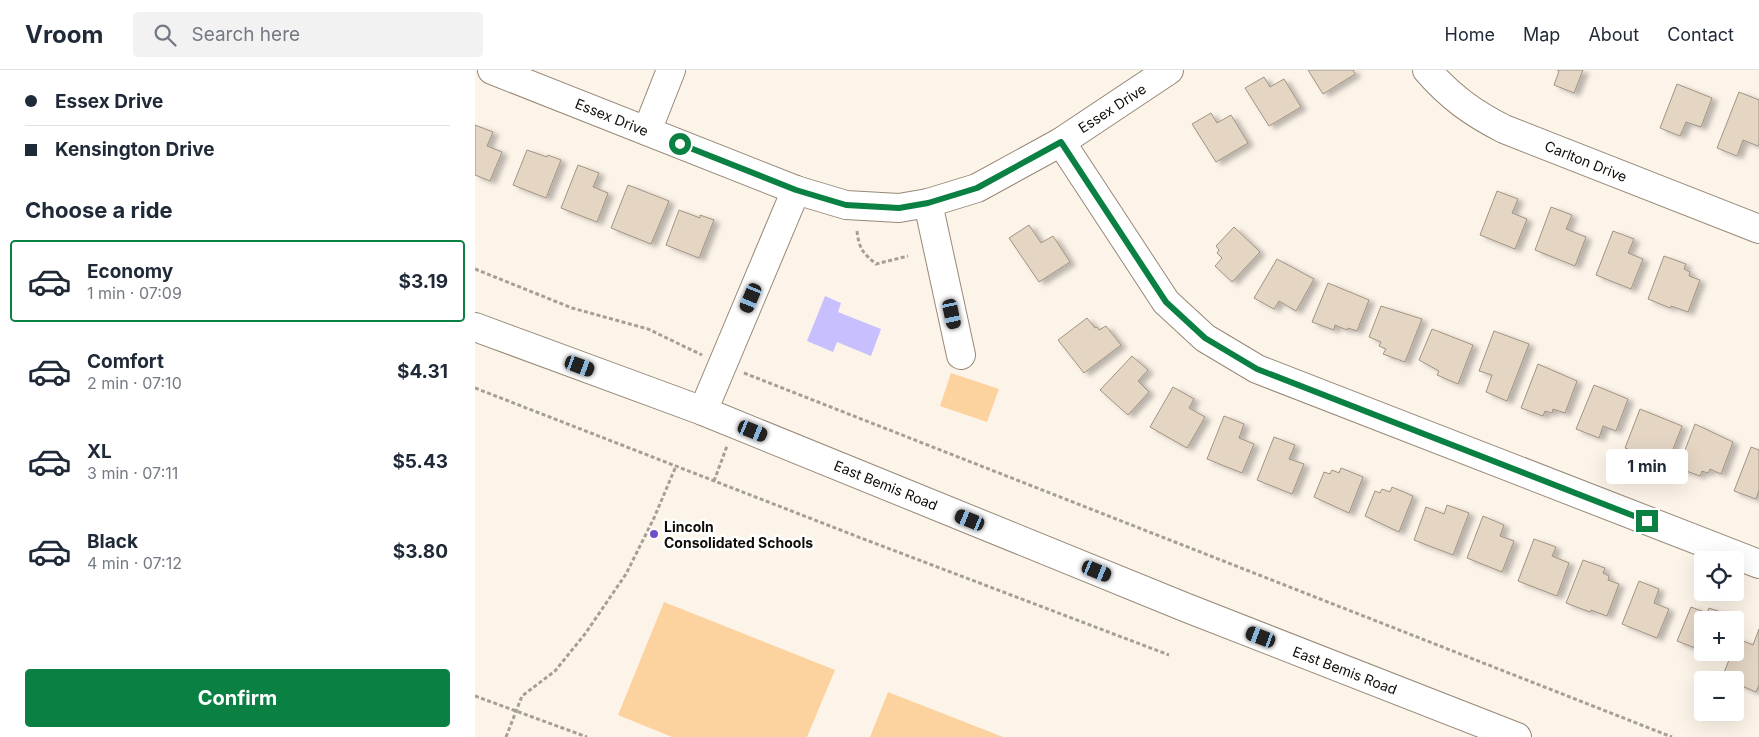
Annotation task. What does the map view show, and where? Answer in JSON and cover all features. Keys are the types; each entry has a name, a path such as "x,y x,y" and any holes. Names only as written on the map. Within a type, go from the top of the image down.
{"street":[{"name":"Essex Drive","path":"492,70 796,190 846,205 899,208 928,203 977,188 1061,142 1169,70"},
{"path":"647,131 671,70"},
{"name":"Carlton Drive","path":"1427,70 1443,89 1480,116 1504,129 1759,229"},
{"path":"1061,142 1166,302 1205,338 1257,369 1759,564"},
{"path":"703,411 796,190"},
{"path":"928,203 961,355"},
{"name":"East Bemis Road","path":"475,327 703,411 1187,608 1517,737"}],"path":[{"path":"857,231 858,243 862,252 876,264 908,256"},
{"path":"475,269 572,308 648,329 723,364 1672,737"},
{"path":"475,388 1169,655"},
{"path":"714,481 728,444"},
{"path":"506,737 522,696 555,671 585,634 626,574 654,518 676,466"},
{"path":"475,696 587,737"}],"shaded area":[{"path":"825,296 841,303 838,312 881,329 871,356 837,342 833,352 807,341"},
{"path":"951,373 999,389 987,422 940,406"},
{"path":"664,602 835,670 807,737 672,737 618,715"},
{"path":"888,692 1003,737 870,737"}],"building":[{"path":"1308,70 1353,70 1355,74 1323,94"},
{"path":"1557,70 1583,70 1574,93 1554,85 1559,71"},
{"path":"1264,77 1270,87 1284,79 1301,107 1269,126 1245,88"},
{"path":"1677,84 1712,98 1701,127 1686,122 1680,136 1660,128"},
{"path":"1739,92 1759,100 1759,144 1758,146 1743,140 1737,156 1717,148"},
{"path":"1211,113 1217,123 1231,115 1248,143 1216,162 1192,124"},
{"path":"475,125 493,132 487,146 502,152 490,181 475,175"},
{"path":"527,150 561,160 546,198 513,185"},
{"path":"578,165 599,173 593,187 608,193 597,222 561,208"},
{"path":"628,185 669,201 651,244 611,228"},
{"path":"1497,191 1518,199 1512,213 1527,219 1515,249 1480,235"},
{"path":"1551,207 1572,215 1566,229 1586,237 1575,266 1535,250"},
{"path":"679,210 700,218 700,215 714,220 699,258 666,245"},
{"path":"1029,225 1041,243 1053,236 1070,262 1039,282 1009,238"},
{"path":"1234,227 1260,252 1232,282 1215,266 1222,258 1217,253 1219,250 1216,246"},
{"path":"1613,231 1634,239 1628,253 1643,259 1631,289 1596,275"},
{"path":"1664,256 1686,264 1684,269 1690,272 1689,276 1700,280 1688,312 1671,306 1670,308 1648,299"},
{"path":"1277,259 1314,279 1296,311 1279,301 1274,309 1254,298"},
{"path":"1328,283 1369,300 1357,331 1348,328 1347,330 1335,325 1334,330 1312,322"},
{"path":"1381,306 1422,319 1405,362 1383,354 1386,349 1379,346 1381,342 1369,337"},
{"path":"1087,318 1099,330 1106,326 1121,345 1084,373 1058,340"},
{"path":"1432,329 1473,345 1458,384 1437,375 1439,371 1419,360"},
{"path":"1494,331 1529,344 1507,401 1486,392 1492,375 1479,371"},
{"path":"1132,356 1148,370 1138,381 1149,392 1128,415 1100,390"},
{"path":"1538,364 1577,381 1565,413 1553,409 1552,413 1545,411 1543,416 1521,408"},
{"path":"1594,385 1628,399 1616,431 1603,426 1599,438 1576,429"},
{"path":"1173,387 1194,399 1189,408 1205,417 1187,448 1150,427"},
{"path":"1640,409 1682,426 1670,457 1648,452 1646,456 1625,448"},
{"path":"1224,416 1244,424 1239,438 1254,444 1242,473 1207,459"},
{"path":"1695,424 1733,442 1721,474 1710,469 1708,473 1702,471 1700,476 1678,468"},
{"path":"1274,437 1295,445 1289,459 1304,464 1292,494 1257,480"},
{"path":"1751,447 1759,450 1759,490 1756,499 1734,491"},
{"path":"1341,468 1363,477 1349,513 1314,497 1324,472 1330,474 1332,470 1339,473"},
{"path":"1392,487 1413,496 1399,532 1365,516 1375,491 1380,493 1382,489 1390,492"},
{"path":"1447,505 1469,513 1453,555 1414,540 1426,507 1444,514"},
{"path":"1483,516 1504,525 1500,536 1514,541 1502,572 1467,558"},
{"path":"1534,539 1556,547 1552,556 1569,563 1557,596 1518,581"},
{"path":"1583,560 1605,568 1603,573 1609,576 1608,580 1619,584 1607,616 1566,603"},
{"path":"1639,581 1659,589 1654,603 1669,609 1657,638 1622,624"},
{"path":"1691,607 1702,611 1694,611 1694,648 1677,641"},
{"path":"1759,629 1759,685 1756,692 1744,687 1744,671 1725,671 1729,661 1744,661 1744,641 1753,645"}],"place":[{"name":"Lincoln Consolidated Schools","path":"654,534"}],"route":[{"path":"680,144 796,190 846,205 899,208 928,203 977,188 1061,142 1166,302 1205,338 1257,369 1647,521"}]}
